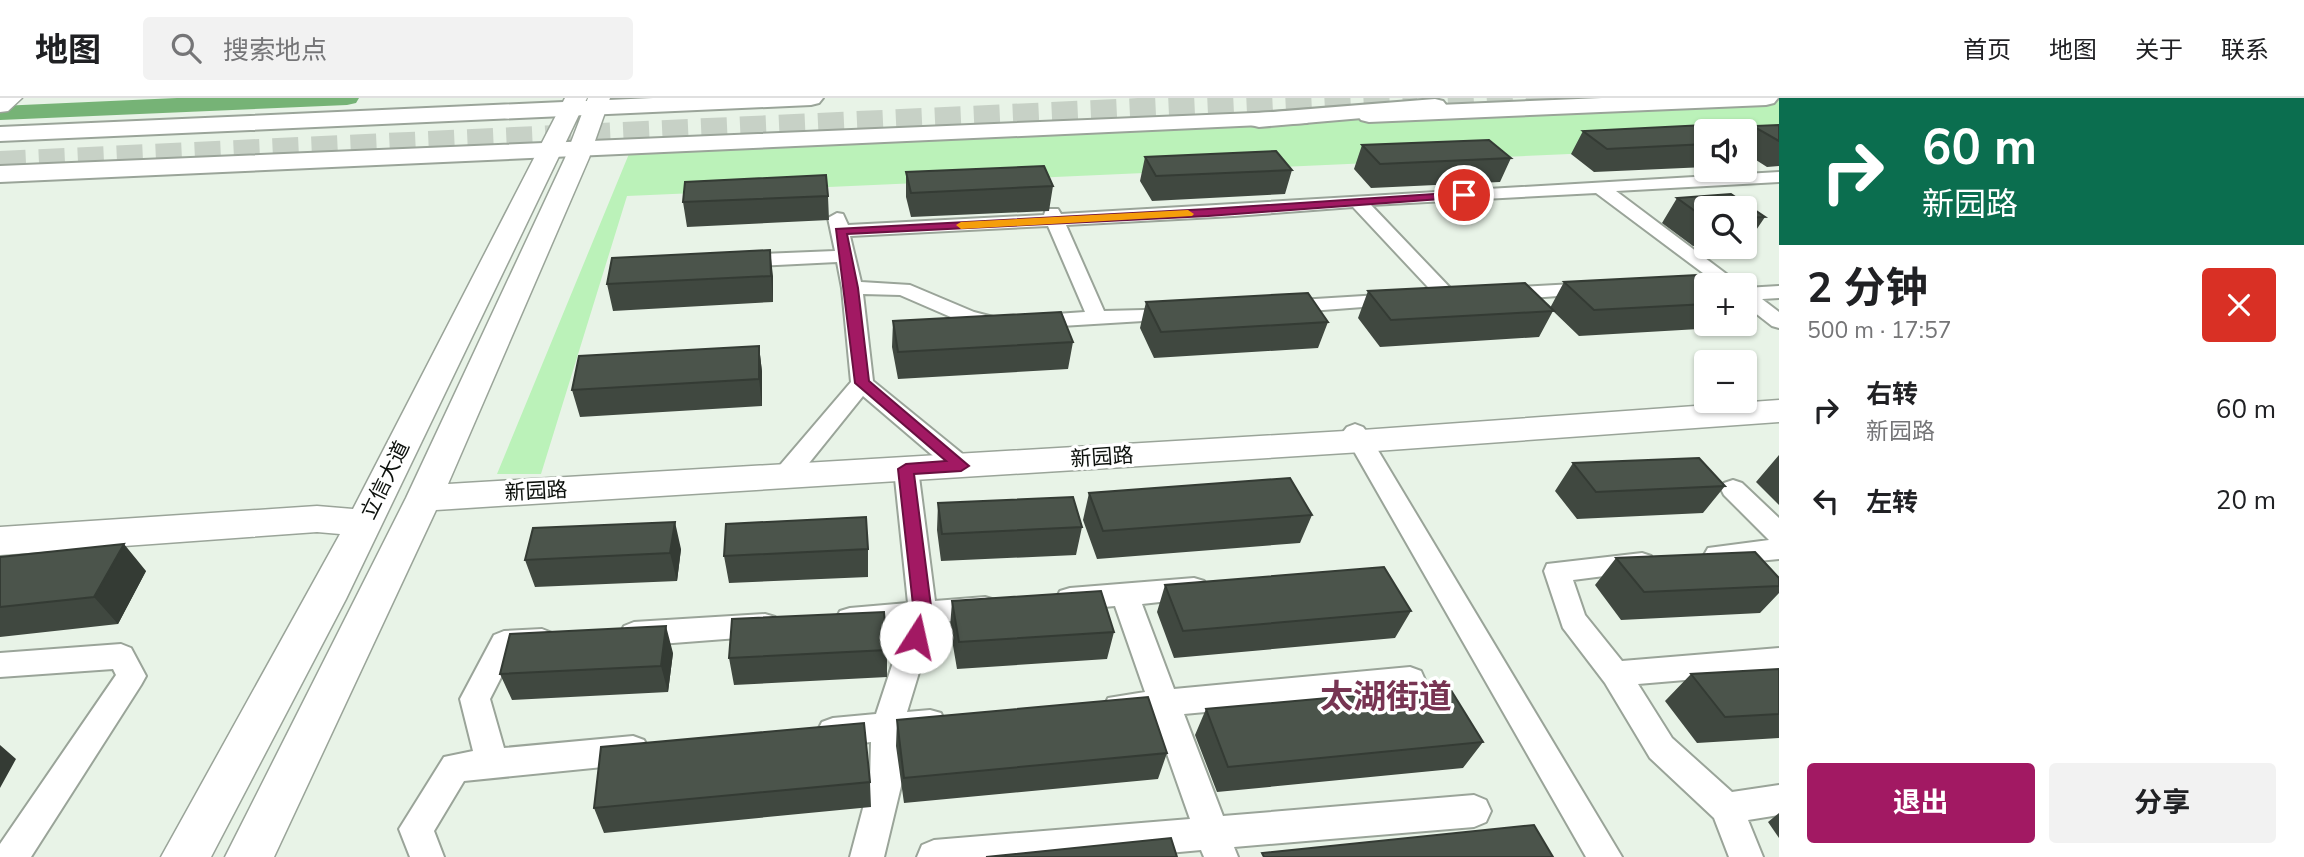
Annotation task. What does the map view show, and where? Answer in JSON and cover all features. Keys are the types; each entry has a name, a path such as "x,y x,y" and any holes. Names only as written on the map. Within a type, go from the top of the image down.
{"main road":[{"path":"0,134 585,103 811,98"},
{"path":"0,174 1766,98"},
{"path":"1259,120 1435,106"}],"street":[{"path":"0,106 11,98"},
{"name":"立信大道","path":"249,857 425,496 580,149 585,103"},
{"name":"立信大道","path":"185,857 326,599 550,151 585,103"},
{"path":"959,464 862,383 852,288 839,225 1053,217 1779,177"},
{"path":"1599,187 1715,273"},
{"path":"1259,308 1455,297 1357,201"},
{"path":"1053,217 1097,318"},
{"path":"714,263 845,256"},
{"path":"852,288 903,289 967,317 997,324 1191,312"},
{"path":"1490,295 1615,288"},
{"path":"1757,294 1779,292"},
{"path":"1757,305 1779,322"},
{"path":"786,475 862,383"},
{"name":"新园路","path":"425,496 959,464 1779,406"},
{"name":"新园路","path":"1359,436 1779,411"},
{"path":"1359,436 1605,857"},
{"name":"新园路","path":"786,475 959,464"},
{"path":"867,857 887,782 887,727 923,614 906,469"},
{"path":"1733,489 1779,534"},
{"path":"0,541 317,519 361,527"},
{"path":"0,548 313,527 361,527"},
{"path":"1746,857 1726,808 1661,748 1615,674 1573,620 1557,571 1676,559 1761,558"},
{"path":"602,637 923,614 1222,586"},
{"path":"1124,594 1217,846"},
{"path":"492,764 475,699 504,643 574,639"},
{"path":"0,666 121,656 131,676 11,857"},
{"path":"1615,674 1779,660"},
{"path":"1094,709 1410,680"},
{"path":"805,734 956,721"},
{"path":"427,857 416,829 455,767 655,748"},
{"path":"1726,808 1779,800"},
{"path":"934,857 1217,846 1474,811"}],"green space":[{"path":"1779,98 1779,145 1757,146 1757,119 1694,119 1694,149 627,196 541,474 497,474 631,149"}],"building":[{"path":"1779,125 1779,141 1757,128 1757,126"},
{"path":"1694,126 1694,145 1607,149 1583,131"},
{"path":"1489,140 1511,158 1380,164 1362,145"},
{"path":"1276,151 1292,170 1156,176 1145,157"},
{"path":"1044,166 1053,186 911,193 906,172"},
{"path":"826,175 828,196 683,202 685,182"},
{"path":"1694,197 1694,210 1677,198"},
{"path":"770,250 771,276 607,284 612,258"},
{"path":"1694,275 1694,305 1594,310 1564,282"},
{"path":"1525,283 1554,311 1391,320 1368,291"},
{"path":"1308,293 1328,322 1161,332 1146,302"},
{"path":"1061,312 1073,342 898,352 893,321"},
{"path":"759,346 759,379 572,390 579,356"},
{"path":"1699,458 1725,486 1596,492 1573,463"},
{"path":"1290,478 1312,515 1103,531 1089,493"},
{"path":"1073,497 1082,527 942,534 938,503"},
{"path":"866,517 868,549 724,556 726,524"},
{"path":"675,522 670,553 525,560 533,528"},
{"path":"124,544 94,597 0,607 0,557"},
{"path":"1755,552 1779,578 1779,586 1644,592 1616,558"},
{"path":"1384,567 1411,611 1183,631 1165,585"},
{"path":"1101,591 1114,632 959,642 952,601"},
{"path":"884,612 887,650 729,658 732,619"},
{"path":"666,626 661,666 500,674 510,634"},
{"path":"1779,669 1779,714 1725,717 1691,674"},
{"path":"1449,687 1483,742 1228,767 1206,709"},
{"path":"1148,697 1167,753 904,778 897,720"},
{"path":"864,723 870,782 594,808 601,747"},
{"path":"1534,825 1553,857 1264,857 1262,853"},
{"path":"1171,838 1177,857 986,857"}],"waterway":[{"path":"0,113 347,98"}],"tunnel":[{"path":"0,164 1417,98"},
{"path":"1448,105 1583,98"}],"slow traffic":[{"path":"961,225 1188,214"}],"district":[{"name":"太湖街道","path":"1386,697"}],"route":[{"path":"916,637 923,614 906,469 961,466 862,383 852,288 840,231 1208,213 1464,195"}]}
